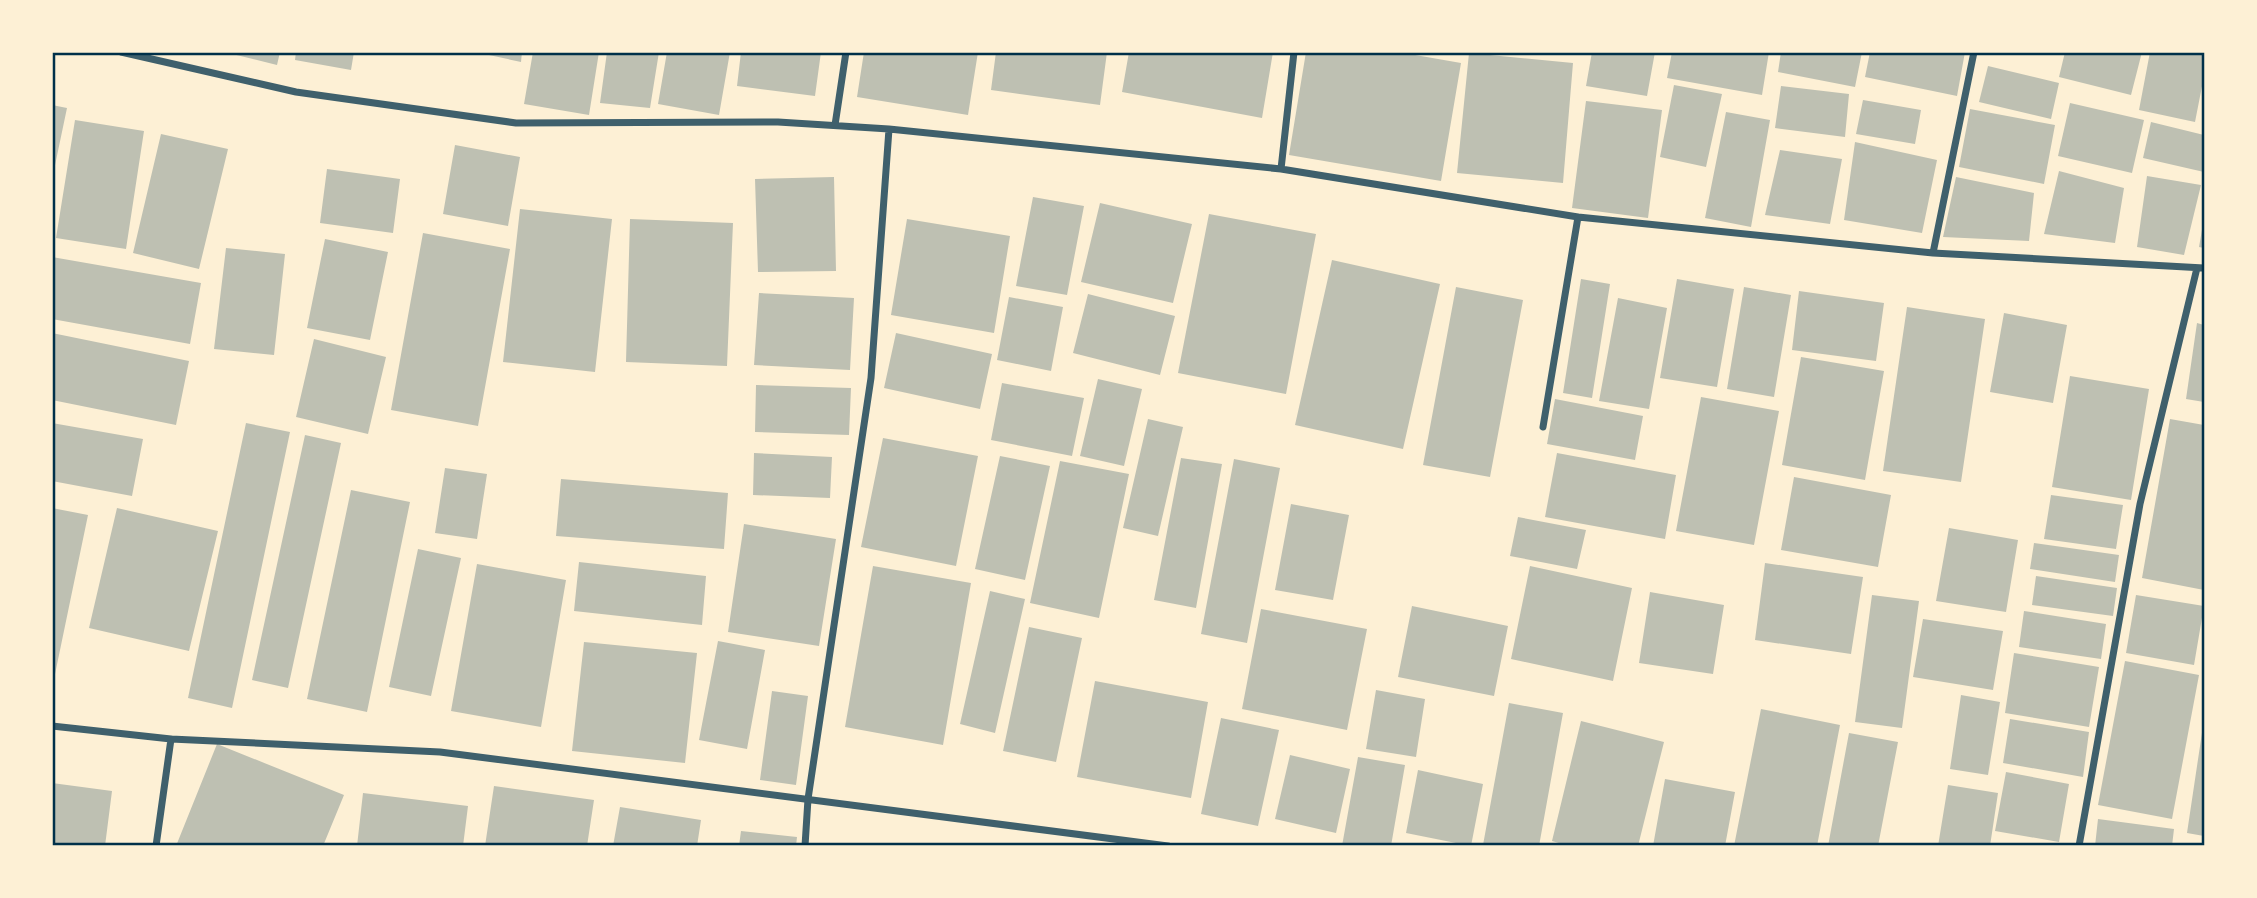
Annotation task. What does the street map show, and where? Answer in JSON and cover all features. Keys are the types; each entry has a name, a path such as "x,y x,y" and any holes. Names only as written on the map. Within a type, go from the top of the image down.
{"street":[{"path":"121,52 296,92 516,123 778,122 889,129 1281,169 1578,217 1933,253 2201,268 2140,504 2079,845"},
{"path":"835,125 846,52"},
{"path":"1281,169 1294,52"},
{"path":"1933,253 1974,52"},
{"path":"805,845 808,799 871,378 889,129"},
{"path":"1543,427 1578,217"},
{"path":"52,726 170,739 440,752 1168,845"},
{"path":"156,845 170,739"}],"building":[{"path":"224,52 280,52 277,65"},
{"path":"296,52 354,52 351,70 295,60"},
{"path":"475,52 522,52 521,62"},
{"path":"533,52 599,52 589,115 524,104"},
{"path":"607,52 659,52 650,108 600,103"},
{"path":"667,52 730,52 719,115 658,104"},
{"path":"741,52 821,52 815,96 737,86"},
{"path":"864,52 978,52 968,115 857,97"},
{"path":"996,52 1107,52 1100,105 991,90"},
{"path":"1129,52 1273,52 1262,118 1122,92"},
{"path":"1306,52 1398,52 1461,63 1441,181 1289,155"},
{"path":"1592,52 1655,52 1647,96 1586,86"},
{"path":"1672,52 1769,52 1762,95 1667,78"},
{"path":"1781,52 1862,52 1855,87 1778,72"},
{"path":"1870,52 1965,52 1957,96 1865,77"},
{"path":"2065,52 2142,52 2131,95 2059,77"},
{"path":"2150,52 2204,52 2204,76 2195,122 2139,110"},
{"path":"1469,53 1573,63 1563,183 1457,173"},
{"path":"1988,66 2059,83 2051,119 1979,102"},
{"path":"1674,85 1722,94 1706,167 1660,157"},
{"path":"1781,86 1849,94 1845,137 1775,128"},
{"path":"1863,100 1921,110 1915,144 1856,134"},
{"path":"1586,101 1662,110 1648,218 1572,208"},
{"path":"2070,103 2144,120 2132,173 2058,156"},
{"path":"52,105 67,108 54,170 52,170"},
{"path":"1970,109 2055,125 2044,184 1959,167"},
{"path":"1726,112 1770,120 1751,227 1705,218"},
{"path":"75,120 144,131 126,249 56,238"},
{"path":"2151,122 2204,135 2204,172 2143,158"},
{"path":"161,134 228,149 199,269 133,253"},
{"path":"1855,142 1937,160 1922,233 1844,220"},
{"path":"455,145 520,157 508,226 443,214"},
{"path":"1780,150 1842,159 1830,224 1765,215"},
{"path":"327,169 400,179 393,233 320,223"},
{"path":"2059,171 2124,188 2115,243 2044,234"},
{"path":"2147,176 2201,185 2184,255 2137,247"},
{"path":"834,177 836,271 758,272 755,179"},
{"path":"1956,177 2034,193 2029,241 1943,237"},
{"path":"1033,197 1084,206 1067,295 1016,286"},
{"path":"1100,203 1192,224 1173,303 1081,282"},
{"path":"520,209 612,219 595,372 503,362"},
{"path":"1209,214 1316,234 1286,394 1178,373"},
{"path":"630,219 733,223 727,366 626,362"},
{"path":"907,219 1010,236 994,333 891,315"},
{"path":"2204,224 2204,248 2199,247"},
{"path":"423,233 510,249 478,426 391,410"},
{"path":"325,239 388,252 370,340 307,328"},
{"path":"226,248 285,254 274,355 214,349"},
{"path":"52,257 201,283 190,344 52,319"},
{"path":"1332,260 1440,284 1403,449 1295,425"},
{"path":"1581,279 1610,284 1592,398 1563,393"},
{"path":"1677,279 1734,289 1717,387 1660,378"},
{"path":"1456,287 1523,300 1490,477 1423,465"},
{"path":"1744,287 1791,295 1774,397 1727,389"},
{"path":"1799,291 1884,303 1876,361 1792,350"},
{"path":"759,293 854,298 850,370 754,365"},
{"path":"1088,294 1175,316 1160,375 1073,353"},
{"path":"1009,297 1063,307 1051,371 997,360"},
{"path":"1618,298 1667,308 1649,409 1599,401"},
{"path":"1907,307 1985,319 1961,482 1883,471"},
{"path":"2004,313 2067,325 2053,403 1990,392"},
{"path":"2197,323 2204,325 2204,402 2186,399"},
{"path":"52,333 189,361 176,425 52,400"},
{"path":"896,333 992,354 980,409 884,388"},
{"path":"314,339 386,357 368,434 296,417"},
{"path":"1801,357 1884,371 1865,480 1782,465"},
{"path":"2070,376 2149,389 2131,500 2052,487"},
{"path":"1098,379 1142,389 1124,466 1080,456"},
{"path":"1002,383 1084,398 1072,456 991,440"},
{"path":"756,385 851,388 849,435 755,432"},
{"path":"1701,397 1779,411 1754,545 1676,531"},
{"path":"1555,399 1643,416 1635,460 1547,444"},
{"path":"1148,419 1183,427 1158,536 1123,528"},
{"path":"2170,419 2204,425 2204,590 2142,578"},
{"path":"52,423 143,439 132,496 52,481"},
{"path":"246,423 290,432 232,708 188,698"},
{"path":"305,435 341,443 288,688 252,680"},
{"path":"883,438 978,456 956,566 861,547"},
{"path":"754,453 832,457 830,498 753,495"},
{"path":"1557,453 1676,475 1665,539 1545,517"},
{"path":"1000,456 1050,466 1025,580 975,569"},
{"path":"1181,458 1222,464 1196,608 1154,600"},
{"path":"1234,459 1280,468 1247,643 1201,634"},
{"path":"1060,461 1129,474 1099,618 1030,603"},
{"path":"445,468 487,474 477,539 435,533"},
{"path":"1794,477 1891,495 1878,567 1781,550"},
{"path":"561,479 728,493 724,549 556,536"},
{"path":"351,490 410,502 367,712 307,699"},
{"path":"2051,495 2123,505 2116,549 2044,539"},
{"path":"1291,504 1349,515 1333,600 1275,590"},
{"path":"52,508 88,515 54,679 52,679"},
{"path":"117,508 218,531 189,651 89,628"},
{"path":"1518,517 1586,530 1577,569 1510,556"},
{"path":"744,524 836,539 819,646 728,632"},
{"path":"1949,528 2018,540 2006,612 1936,601"},
{"path":"2034,543 2119,555 2115,582 2030,569"},
{"path":"418,549 461,558 431,696 389,687"},
{"path":"579,562 706,576 702,625 574,611"},
{"path":"1765,563 1863,577 1851,654 1755,640"},
{"path":"477,564 566,580 541,727 451,711"},
{"path":"873,566 971,583 943,745 845,727"},
{"path":"1530,566 1632,588 1613,681 1511,659"},
{"path":"2036,576 2117,588 2113,616 2032,605"},
{"path":"990,591 1025,599 995,733 960,724"},
{"path":"1650,592 1724,605 1713,674 1639,663"},
{"path":"1872,595 1919,601 1902,728 1855,722"},
{"path":"2136,595 2204,606 2194,665 2126,653"},
{"path":"1412,606 1508,626 1494,696 1398,677"},
{"path":"1261,609 1367,629 1347,730 1242,709"},
{"path":"2024,611 2106,624 2101,659 2019,647"},
{"path":"1923,619 2003,631 1993,690 1913,677"},
{"path":"1029,627 1082,638 1056,762 1003,751"},
{"path":"718,641 765,650 747,749 699,740"},
{"path":"584,642 697,653 685,763 572,751"},
{"path":"2014,653 2099,667 2089,727 2005,713"},
{"path":"2125,661 2199,675 2172,819 2098,805"},
{"path":"1095,681 1208,702 1191,798 1077,777"},
{"path":"1376,690 1425,699 1416,757 1366,749"},
{"path":"772,691 808,696 796,785 760,780"},
{"path":"1961,695 2000,702 1988,775 1950,769"},
{"path":"1509,703 1563,713 1539,846 1483,845"},
{"path":"1761,709 1840,725 1817,846 1734,846"},
{"path":"1221,718 1279,730 1258,826 1201,814"},
{"path":"2010,719 2089,732 2083,777 2003,763"},
{"path":"1581,721 1664,742 1638,846 1569,846 1552,841"},
{"path":"2204,726 2204,836 2187,833"},
{"path":"1849,733 1898,742 1878,846 1828,846"},
{"path":"217,744 344,795 323,846 176,846"},
{"path":"1290,755 1350,769 1336,833 1275,819"},
{"path":"1358,757 1405,765 1391,846 1342,846"},
{"path":"1418,770 1483,784 1471,846 1406,833"},
{"path":"2006,772 2069,784 2059,842 1995,831"},
{"path":"1665,779 1735,792 1725,846 1653,846"},
{"path":"52,783 112,791 105,846 52,846"},
{"path":"1948,785 1998,793 1990,846 1938,846"},
{"path":"494,786 594,800 587,846 485,846"},
{"path":"363,793 468,806 463,846 357,846"},
{"path":"620,807 701,820 697,846 613,846"},
{"path":"2098,819 2174,829 2172,846 2095,846"},
{"path":"741,831 797,837 796,846 739,846"}]}
